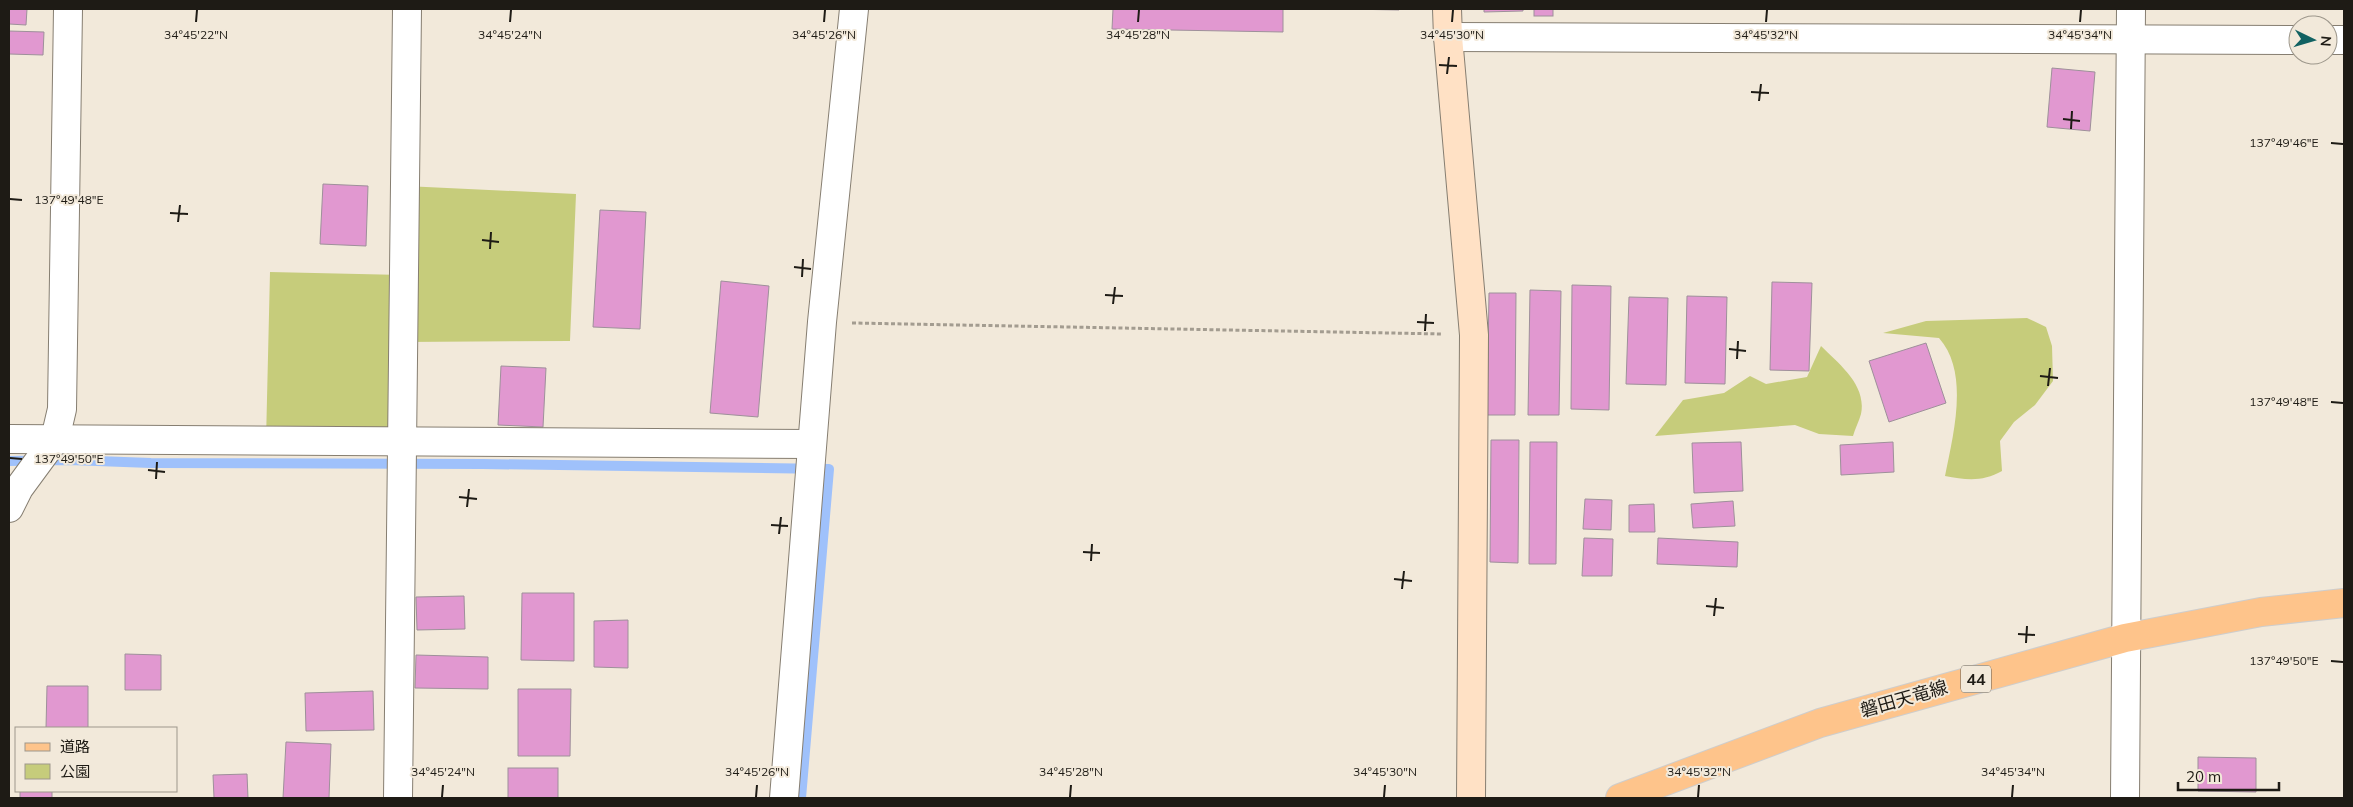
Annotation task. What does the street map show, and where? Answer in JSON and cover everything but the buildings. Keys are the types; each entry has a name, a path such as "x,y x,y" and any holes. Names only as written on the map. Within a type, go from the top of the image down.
{"main road":[{"name":"磐田天竜線","path":"1620,798 1820,723 2126,638 2261,612 2344,603"}],"street":[{"path":"12,494 55,439 62,410 68,9"},
{"path":"398,798 407,9"},
{"path":"784,798 822,322 854,9"},
{"path":"1447,9 1474,335 1471,798"},
{"path":"2125,798 2131,9"},
{"path":"1448,37 2288,40"},
{"path":"9,439 812,444"}],"path":[{"path":"822,322 1474,335"}],"green space":[{"path":"405,186 576,194 570,341 403,342 402,442 266,441 270,272 403,275"},
{"path":"2027,318 2046,327 2052,346 2053,381 2035,405 2014,422 2000,441 2002,471 1988,477 1974,479 1945,476 1957,405 1957,386 1948,352 1939,338 1883,333 1926,321"},
{"path":"1821,346 1850,376 1860,394 1862,403 1861,414 1853,436 1819,434 1795,425 1655,436 1683,400 1724,393 1750,376 1766,384 1807,377"}],"waterway":[{"path":"9,461 483,464 829,469 801,798"}]}
